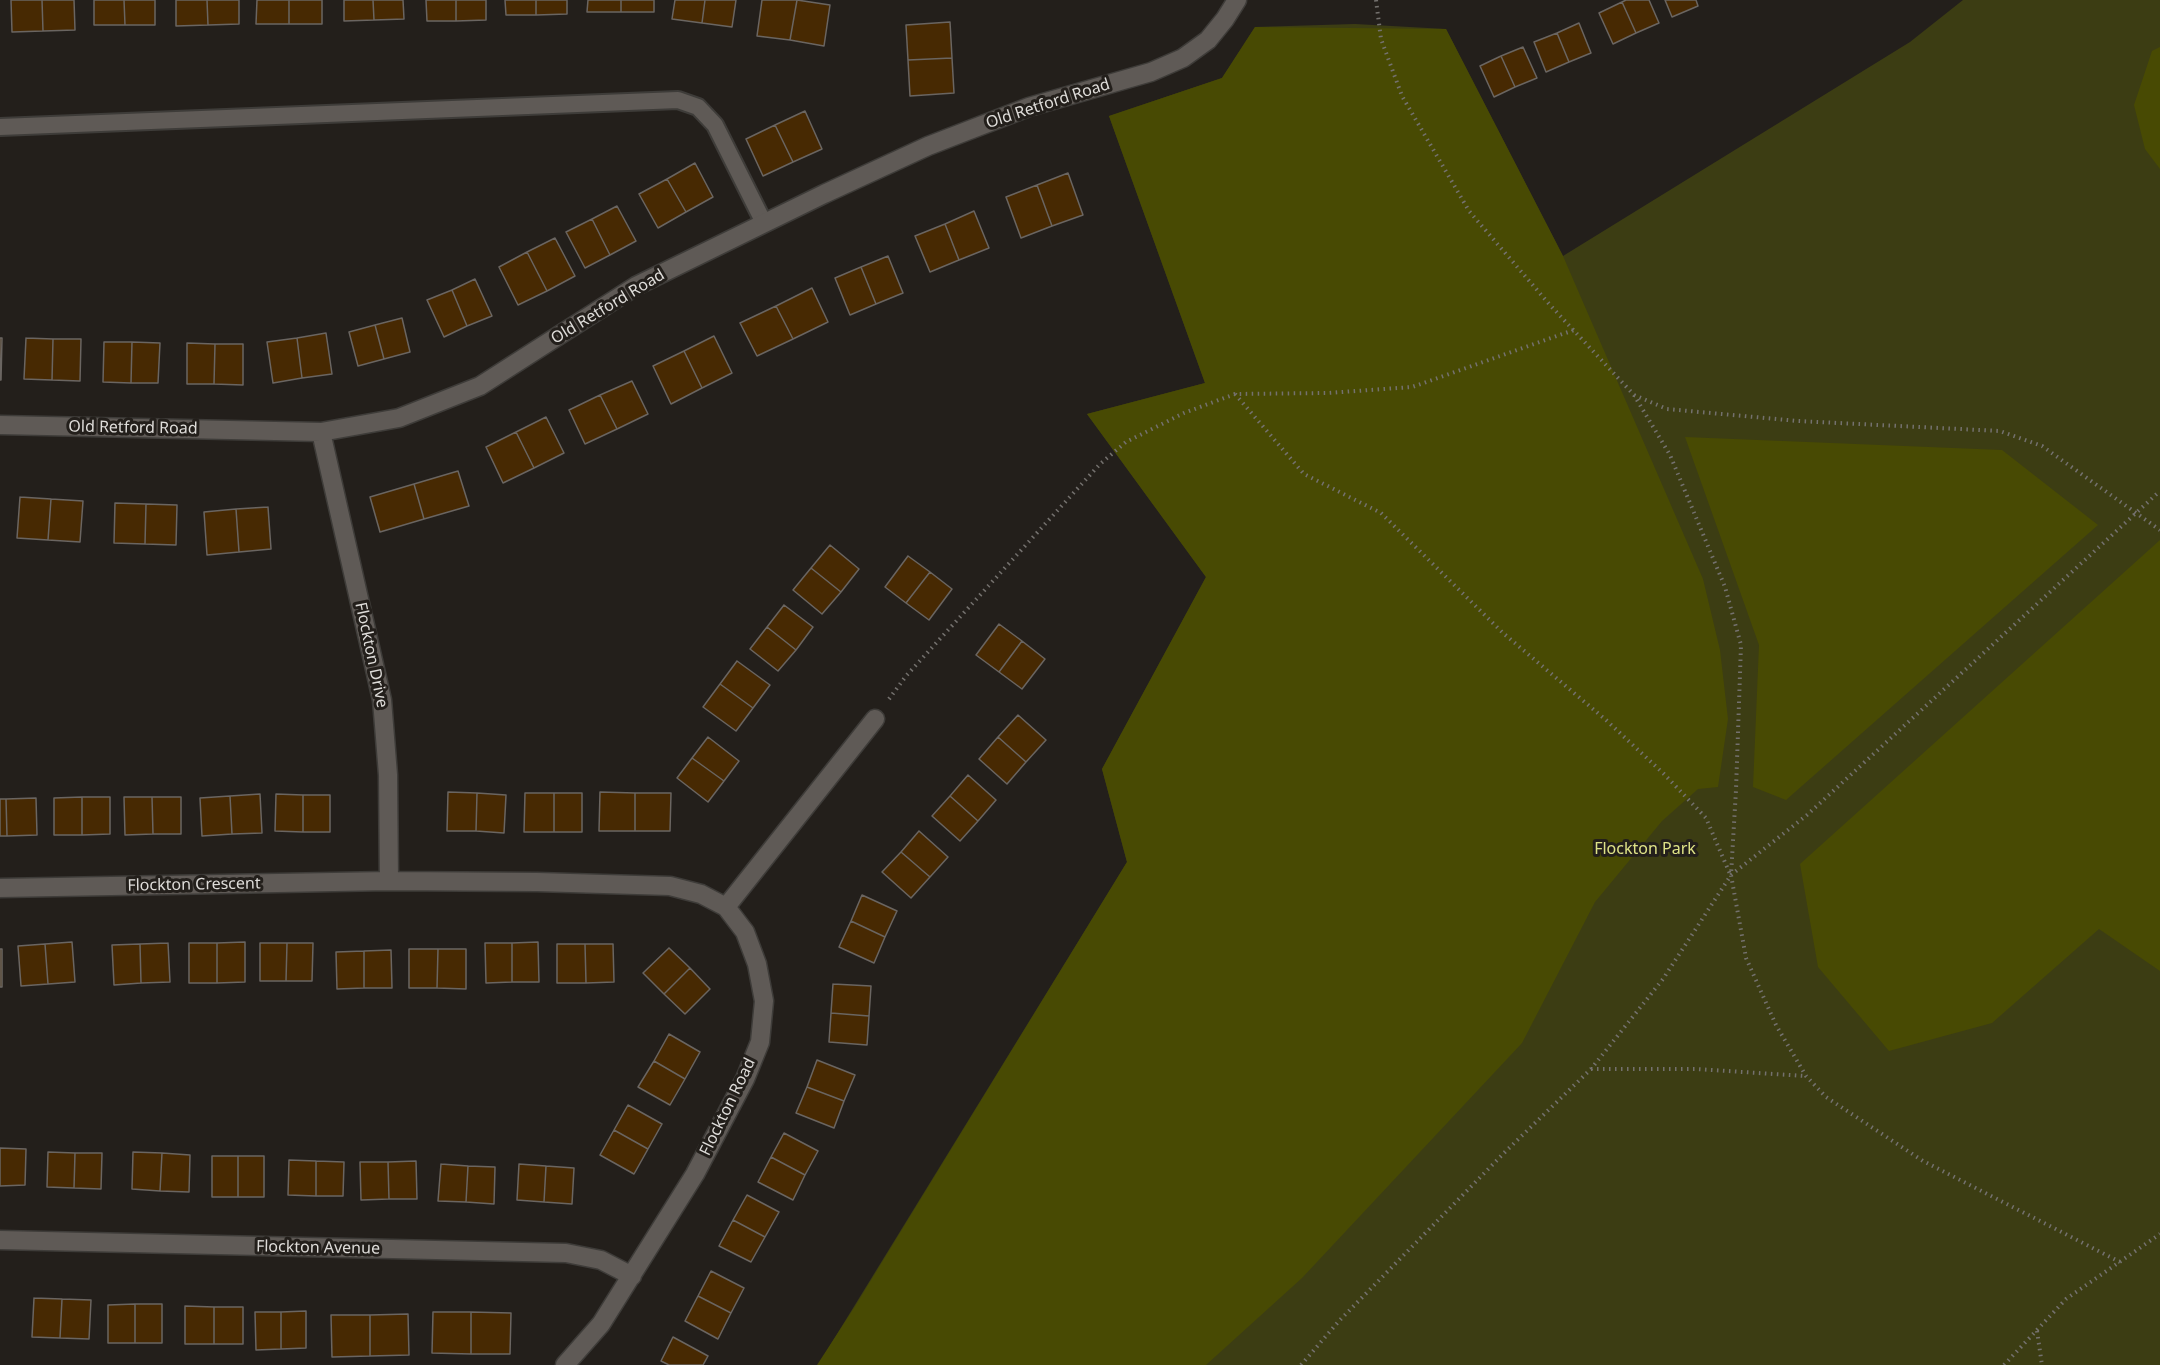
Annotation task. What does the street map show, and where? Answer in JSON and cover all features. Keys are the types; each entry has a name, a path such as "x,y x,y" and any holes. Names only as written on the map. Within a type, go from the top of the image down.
{"street":[{"name":"Old Retford Road","path":"0,425 321,432 399,418 480,386 636,286 928,146 1029,107 1151,72 1183,58 1208,40 1237,0"},
{"name":"Flockton Drive","path":"321,432 382,700 388,775 389,881"},
{"path":"726,907 876,719"},
{"name":"Flockton Crescent","path":"0,888 389,881"},
{"name":"Flockton Road","path":"389,881 670,886 701,894 726,907 745,932 757,964 764,1001 760,1042 745,1079 700,1164 632,1276 601,1324 564,1365"},
{"name":"Flockton Avenue","path":"0,1240 566,1253 601,1260 632,1276"}],"lane":[{"path":"0,127 678,100 698,107 715,125 764,223"}],"path":[{"path":"1376,0 1381,39 1402,96 1468,211 1634,395 1670,455 1725,587 1741,645 1731,875"},
{"path":"876,719 906,676 1100,464 1126,442 1184,413 1235,394 1328,393 1412,387 1574,330"},
{"path":"1235,394 1304,474 1381,513 1503,633 1606,720 1664,774 1706,818 1731,875 1746,958 1776,1025 1806,1076 1826,1097 1923,1161 2120,1262"},
{"path":"1634,395 1667,409 1798,421 2000,431 2042,446 2160,530"},
{"path":"1301,1365 1347,1313 1505,1152 1591,1069 1663,979 1731,875 1807,815 2160,491"},
{"path":"1591,1069 1696,1068 1806,1076"},
{"path":"2004,1365 2066,1299 2160,1234"},
{"path":"2037,1330 2042,1365"}],"green space":[{"name":"Flockton Park","path":"1963,0 2160,0 2160,1365 818,1365 1127,862 1102,769 1206,577 1087,414 1205,383 1109,116 1222,78 1255,27 1355,24 1446,29 1563,256 1910,42"}],"shaded area":[{"path":"1255,27 1446,29 1563,256 1703,579 1720,650 1728,719 1718,787 1698,789 1662,821 1595,902 1522,1043 1302,1278 1206,1365 817,1365 1127,862 1102,769 1206,577 1087,414 1205,383 1109,116 1222,78"},
{"path":"2160,47 2160,169 2145,149 2134,105 2152,51"},
{"path":"1685,437 2002,450 2098,525 1786,800 1753,787 1759,645"},
{"path":"2160,540 2160,971 2099,929 1992,1023 1889,1051 1818,967 1800,864"}],"building":[{"path":"11,0 42,0 43,31 12,32"},
{"path":"42,0 74,0 75,30 43,31"},
{"path":"94,0 124,0 125,25 94,25"},
{"path":"124,0 155,0 155,25 125,25"},
{"path":"176,0 207,0 208,25 176,26"},
{"path":"207,0 239,0 239,24 208,25"},
{"path":"257,0 289,0 289,24 256,24"},
{"path":"289,0 322,0 322,24 289,24"},
{"path":"344,0 373,0 374,20 344,21"},
{"path":"373,0 403,0 404,19 374,20"},
{"path":"426,0 456,0 456,21 427,21"},
{"path":"456,0 486,0 486,20 456,21"},
{"path":"505,0 536,0 536,15 506,15"},
{"path":"536,0 567,0 567,14 536,15"},
{"path":"588,0 621,0 621,12 587,12"},
{"path":"621,0 654,0 654,12 621,12"},
{"path":"675,0 705,0 702,23 672,19"},
{"path":"705,0 736,0 732,27 702,23"},
{"path":"762,0 797,0 790,40 757,36"},
{"path":"797,0 830,5 824,46 790,40"},
{"path":"1649,0 1659,23 1636,33 1622,2"},
{"path":"1665,0 1696,0 1698,6 1672,17"},
{"path":"1622,2 1636,33 1613,44 1599,13"},
{"path":"950,22 952,58 908,60 906,25"},
{"path":"1579,23 1591,53 1569,62 1557,33"},
{"path":"1557,33 1569,62 1546,72 1534,42"},
{"path":"1523,47 1537,78 1515,87 1501,56"},
{"path":"1501,56 1515,87 1494,97 1480,66"},
{"path":"952,58 954,93 910,96 908,60"},
{"path":"805,111 822,149 793,162 775,125"},
{"path":"775,125 793,162 763,176 746,139"},
{"path":"695,163 713,197 686,212 667,179"},
{"path":"1068,173 1083,215 1052,226 1037,185"},
{"path":"667,179 686,212 658,228 639,194"},
{"path":"1037,185 1052,226 1021,238 1006,197"},
{"path":"617,206 636,241 610,255 592,219"},
{"path":"974,211 989,248 959,260 945,224"},
{"path":"592,219 610,255 585,268 566,232"},
{"path":"945,224 959,260 930,272 915,236"},
{"path":"555,238 575,276 547,291 527,252"},
{"path":"527,252 547,291 518,305 499,267"},
{"path":"888,256 903,293 876,304 861,267"},
{"path":"861,267 876,304 850,315 835,278"},
{"path":"475,279 492,316 467,326 452,290"},
{"path":"812,288 828,322 793,339 776,306"},
{"path":"452,290 467,326 444,337 427,300"},
{"path":"776,306 793,339 757,356 740,323"},
{"path":"402,318 410,352 384,359 375,325"},
{"path":"375,325 384,359 358,366 349,332"},
{"path":"326,333 332,374 302,378 297,338"},
{"path":"714,336 732,373 702,388 684,351"},
{"path":"0,338 2,338 1,380 0,380"},
{"path":"26,338 53,339 52,380 24,379"},
{"path":"297,338 302,378 273,383 267,342"},
{"path":"53,339 81,339 80,381 52,380"},
{"path":"104,342 132,342 131,383 103,382"},
{"path":"132,342 160,343 158,383 131,383"},
{"path":"187,343 215,344 214,384 187,384"},
{"path":"215,344 243,344 243,385 214,384"},
{"path":"684,351 702,388 671,404 653,366"},
{"path":"632,381 648,414 617,429 600,395"},
{"path":"600,395 617,429 585,444 569,410"},
{"path":"546,417 564,453 534,468 516,432"},
{"path":"516,432 534,468 503,483 486,447"},
{"path":"458,471 469,506 424,519 414,484"},
{"path":"414,484 424,519 380,532 370,497"},
{"path":"20,497 51,499 48,540 17,538"},
{"path":"51,499 83,501 80,542 48,540"},
{"path":"115,503 146,504 145,544 114,543"},
{"path":"146,504 177,505 176,545 145,544"},
{"path":"268,507 271,549 239,552 236,509"},
{"path":"236,509 239,552 207,555 204,512"},
{"path":"830,545 859,569 841,592 811,568"},
{"path":"908,556 930,572 906,603 885,587"},
{"path":"811,568 841,592 822,614 793,590"},
{"path":"930,572 952,589 929,620 906,603"},
{"path":"784,605 813,627 796,650 767,627"},
{"path":"999,624 1022,641 999,672 976,655"},
{"path":"767,627 796,650 778,671 750,649"},
{"path":"1022,641 1045,659 1022,689 999,672"},
{"path":"737,661 770,685 753,708 720,684"},
{"path":"720,684 753,708 736,731 703,707"},
{"path":"1018,715 1046,740 1026,762 998,737"},
{"path":"708,737 739,761 724,781 692,758"},
{"path":"998,737 1026,762 1007,784 979,759"},
{"path":"692,758 724,781 708,802 677,778"},
{"path":"968,775 996,800 978,821 950,796"},
{"path":"448,792 477,793 476,831 447,831"},
{"path":"600,792 635,793 635,831 599,831"},
{"path":"477,793 506,795 504,833 476,831"},
{"path":"525,793 554,793 554,832 524,832"},
{"path":"554,793 582,793 582,832 554,832"},
{"path":"635,793 671,793 670,831 635,831"},
{"path":"260,794 262,833 232,834 230,796"},
{"path":"276,794 303,795 303,832 275,831"},
{"path":"303,795 330,795 330,832 303,832"},
{"path":"230,796 232,834 202,836 200,798"},
{"path":"950,796 978,821 960,841 932,816"},
{"path":"82,797 110,797 110,834 82,835"},
{"path":"82,797 82,835 54,835 54,798"},
{"path":"124,797 152,797 153,834 125,835"},
{"path":"152,797 181,797 181,834 153,834"},
{"path":"36,798 37,835 7,836 6,799"},
{"path":"0,799 6,799 7,836 0,836"},
{"path":"919,831 948,857 930,877 901,852"},
{"path":"901,852 930,877 911,898 882,872"},
{"path":"862,895 897,911 885,937 851,921"},
{"path":"851,921 885,937 874,963 839,947"},
{"path":"72,942 75,982 48,984 45,944"},
{"path":"245,942 245,982 217,983 217,943"},
{"path":"538,942 539,982 512,982 512,943"},
{"path":"168,943 170,982 141,983 140,944"},
{"path":"189,943 217,943 217,983 189,983"},
{"path":"260,943 287,943 286,981 260,981"},
{"path":"287,943 313,943 312,981 286,981"},
{"path":"485,943 512,943 512,982 486,983"},
{"path":"45,944 48,984 21,986 18,946"},
{"path":"140,944 141,983 114,985 112,945"},
{"path":"557,944 585,944 586,983 557,983"},
{"path":"585,944 613,944 614,982 586,983"},
{"path":"669,948 690,968 664,994 643,973"},
{"path":"0,949 2,949 2,987 0,987"},
{"path":"409,949 438,949 437,988 409,988"},
{"path":"438,949 466,949 466,989 437,988"},
{"path":"391,950 392,988 364,988 364,951"},
{"path":"364,951 364,988 337,989 336,952"},
{"path":"690,968 710,989 685,1014 664,994"},
{"path":"833,984 871,986 869,1016 831,1013"},
{"path":"831,1013 869,1016 867,1045 829,1042"},
{"path":"669,1034 700,1052 685,1079 654,1061"},
{"path":"817,1060 855,1075 844,1101 807,1087"},
{"path":"654,1061 685,1079 670,1105 638,1087"},
{"path":"807,1087 844,1101 834,1128 796,1113"},
{"path":"628,1105 662,1124 648,1149 614,1130"},
{"path":"614,1130 648,1149 634,1174 600,1155"},
{"path":"784,1133 818,1151 805,1175 771,1157"},
{"path":"0,1148 26,1149 25,1185 0,1186"},
{"path":"48,1152 75,1153 74,1188 47,1187"},
{"path":"133,1152 162,1153 160,1191 132,1189"},
{"path":"75,1153 102,1153 101,1189 74,1188"},
{"path":"162,1153 190,1155 189,1192 160,1191"},
{"path":"212,1156 238,1156 238,1197 212,1197"},
{"path":"238,1156 264,1156 264,1197 238,1197"},
{"path":"771,1157 805,1175 793,1200 758,1182"},
{"path":"289,1160 316,1161 316,1196 288,1195"},
{"path":"316,1161 344,1162 343,1196 316,1196"},
{"path":"416,1161 417,1199 389,1199 388,1162"},
{"path":"360,1162 388,1162 389,1199 361,1200"},
{"path":"441,1164 468,1166 466,1202 438,1201"},
{"path":"519,1164 546,1166 544,1202 517,1200"},
{"path":"468,1166 495,1167 494,1204 466,1202"},
{"path":"546,1166 574,1168 572,1204 544,1202"},
{"path":"747,1195 779,1212 765,1237 733,1220"},
{"path":"733,1220 765,1237 751,1262 719,1246"},
{"path":"711,1271 744,1288 731,1313 698,1296"},
{"path":"698,1296 731,1313 718,1339 685,1321"},
{"path":"34,1298 62,1299 60,1338 32,1337"},
{"path":"62,1299 91,1300 89,1339 60,1338"},
{"path":"135,1304 162,1304 162,1343 135,1343"},
{"path":"135,1304 135,1343 108,1343 108,1305"},
{"path":"185,1306 214,1307 214,1344 185,1344"},
{"path":"214,1307 243,1307 243,1344 214,1344"},
{"path":"306,1311 306,1348 281,1349 281,1312"},
{"path":"255,1312 281,1312 281,1349 256,1350"},
{"path":"433,1312 471,1312 471,1354 432,1353"},
{"path":"471,1312 511,1313 510,1354 471,1354"},
{"path":"408,1314 409,1355 370,1356 370,1315"},
{"path":"331,1315 370,1315 370,1356 332,1357"},
{"path":"673,1337 708,1356 703,1365 669,1365 661,1361"}]}
